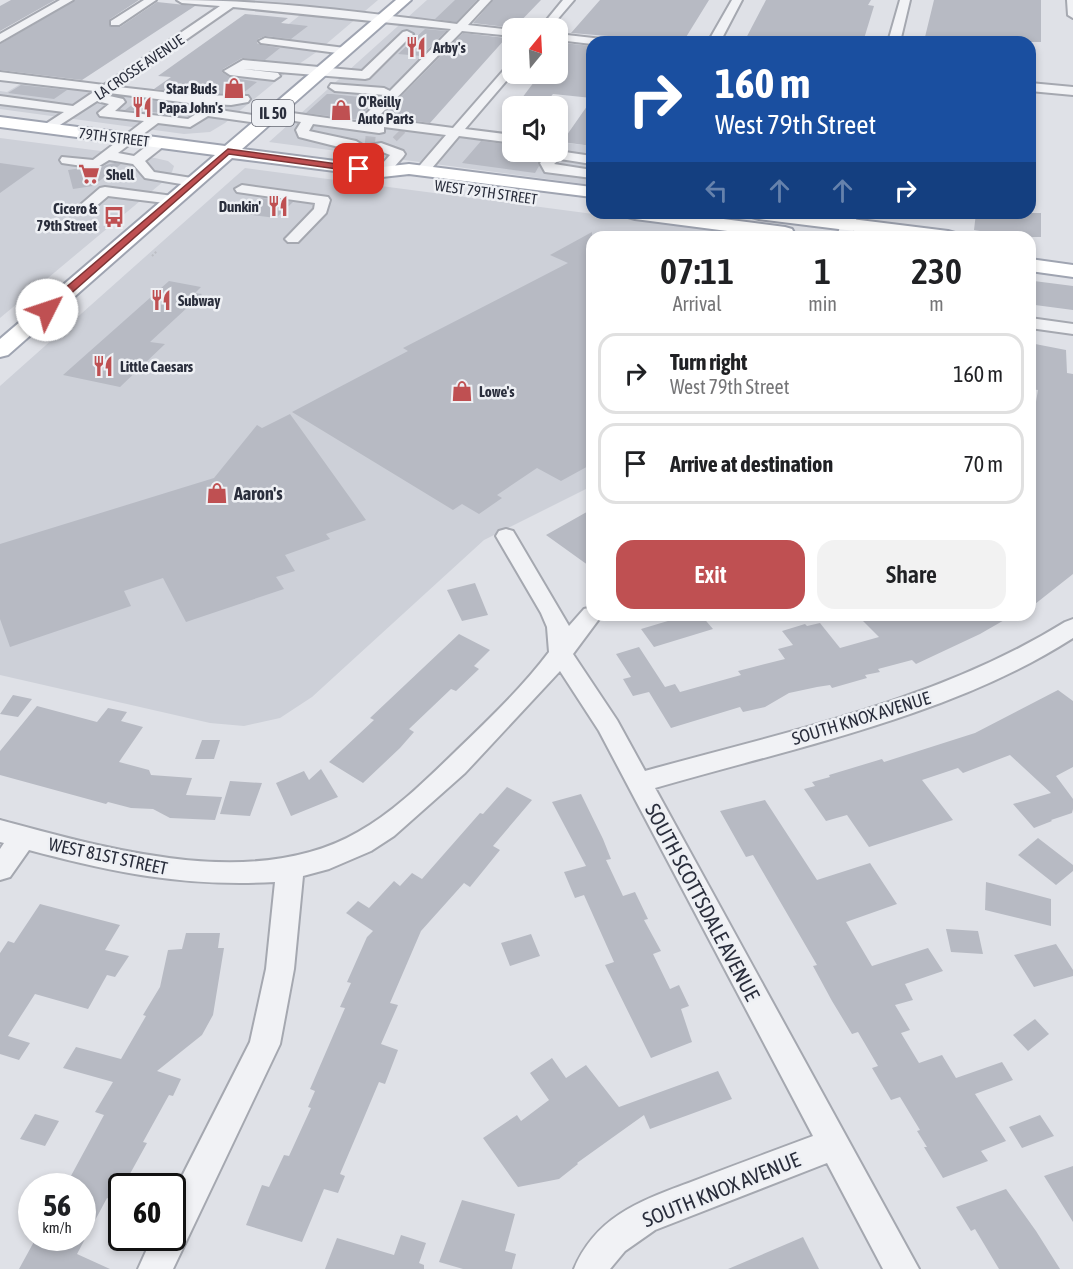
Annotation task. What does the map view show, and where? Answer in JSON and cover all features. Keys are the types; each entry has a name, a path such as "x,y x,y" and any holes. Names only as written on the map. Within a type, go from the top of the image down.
{"main road":[{"name":"IL 50","path":"0,351 228,152 258,102 284,103 401,3"},
{"name":"79TH STREET","path":"0,122 228,152"},
{"name":"WEST 79TH STREET","path":"228,152 382,172 409,169 586,191"},
{"name":"WEST 79TH STREET","path":"382,172 398,180 586,206"},
{"path":"680,219 770,231"},
{"path":"804,219 898,231"},
{"path":"1036,248 1073,253"},
{"path":"1036,266 1073,271"}],"street":[{"path":"0,39 68,0"},
{"path":"115,22 151,0"},
{"path":"182,0 276,4 306,10 502,32"},
{"path":"189,99 230,71 325,68 399,78 441,38 435,37 486,0"},
{"path":"554,18 569,0"},
{"path":"717,36 737,0"},
{"path":"896,36 905,0"},
{"name":"LA CROSSE AVENUE","path":"49,128 229,2"},
{"path":"1072,2 1073,15"},
{"path":"401,3 422,11 416,22"},
{"path":"280,68 245,57 306,10"},
{"path":"453,26 367,121 502,138"},
{"path":"284,29 349,47"},
{"path":"365,75 412,35 369,30"},
{"path":"568,38 586,40"},
{"path":"258,47 299,45 349,47"},
{"path":"94,97 119,102 104,113 190,123 206,112 258,102 280,68 299,45"},
{"path":"0,76 189,99 197,97 258,102 309,120 371,127 399,135 403,144 398,154 382,172"},
{"path":"422,171 502,79"},
{"path":"306,84 384,92"},
{"path":"1036,88 1073,92"},
{"path":"0,100 76,110"},
{"path":"67,160 96,164 154,119"},
{"path":"309,120 302,130 304,134 367,145 398,154"},
{"path":"137,160 159,142"},
{"path":"568,146 586,148"},
{"path":"586,159 557,155 547,163 550,169 586,173"},
{"path":"106,156 137,160 150,176 194,182"},
{"path":"242,189 323,200 321,210 293,239"},
{"path":"83,210 105,191 173,200"},
{"path":"1036,324 1073,329"},
{"name":"SOUTH SCOTTSDALE AVENUE","path":"506,536 552,613 558,627 561,654 608,726 902,1269"},
{"name":"WEST 81ST STREET","path":"11,834 152,868 197,872 290,868 328,859 364,843 434,788 539,681 586,620"},
{"name":"SOUTH KNOX AVENUE","path":"639,783 910,705 977,681 1038,651 1073,627"},
{"path":"0,869 11,834"},
{"path":"186,1205 265,1044 280,969 290,868"},
{"name":"SOUTH KNOX AVENUE","path":"591,1269 594,1261 616,1235 644,1217 834,1144"},
{"path":"155,1269 164,1251"}],"path":[{"path":"152,256 157,251"}],"shaded area":[{"path":"199,0 378,0 318,51 286,73 225,123 210,132 184,134 0,109 0,91 7,92 27,80 198,96 304,12"},
{"path":"427,0 490,0 373,119 502,135 502,162 568,162 568,143 586,145 586,184 269,142"},
{"path":"0,138 155,158 168,161 174,166 164,181 0,318"},
{"path":"245,168 586,213 586,219 631,219 722,231 586,231 586,489 484,540 312,697 280,718 244,726 210,723 0,675 0,386"}],"building":[{"path":"11,0 55,0 0,31 0,6"},
{"path":"75,0 139,0 110,19 111,27 120,27 157,2 195,6 82,80 0,70 0,44"},
{"path":"455,0 477,0 456,22 435,19"},
{"path":"493,0 541,0 524,18 502,18 502,27 473,23"},
{"path":"600,0 709,0 687,36 608,36 571,33"},
{"path":"766,0 871,0 868,5 874,6 865,36 747,36"},
{"path":"934,0 1041,0 1041,42 1036,42 1036,36 925,36"},
{"path":"245,14 288,18 281,23 308,26 291,39 265,36 258,39 257,43 261,45 280,48 265,60 242,58 223,69 222,72 229,77 257,82 242,94 189,93 154,89 171,77 158,76"},
{"path":"425,29 446,31 421,56 398,54"},
{"path":"463,33 502,38 502,42 430,123 382,116"},
{"path":"568,44 586,45 586,97 553,94 551,96 524,96 532,84 568,84"},
{"path":"21,85 67,90 54,99 8,93"},
{"name":"O'Reilly Auto Parts","path":"327,94 378,99 360,116 360,120 306,113"},
{"path":"140,99 186,105 175,114 125,110"},
{"path":"586,108 586,145 568,143 568,133"},
{"path":"481,141 502,144 502,162 538,162 539,166 535,173 462,163"},
{"path":"0,163 35,168 0,193"},
{"name":"Shell","path":"115,163 121,164 93,186 73,189 68,170 82,168 96,170"},
{"name":"Dunkin'","path":"261,198 293,202 276,218 245,214"},
{"path":"1036,213 1041,213 1041,237 1036,237 1036,231 974,230 975,219 1036,219"},
{"name":"Lowe's","path":"586,235 586,467 561,481 537,468 497,495 502,498 479,514 462,504 453,510 292,412 408,351 403,348 568,263 550,255"},
{"path":"169,281 201,287 195,293 202,294 150,342 165,344 120,387 63,375"},
{"path":"1036,281 1073,286 1073,310 1036,305"},
{"path":"1036,344 1066,350 1067,373 1073,374 1073,574 1036,603 1036,402 1038,390 1036,390"},
{"path":"290,414 366,520 326,534 330,539 285,555 295,571 276,577 284,589 186,622 163,578 124,591 131,606 10,647 0,619 0,544 214,478 257,425 262,428"},
{"path":"586,512 586,564 546,535"},
{"path":"475,583 488,615 462,621 447,590"},
{"path":"668,621 706,621 713,629 654,647 641,629"},
{"path":"863,621 1003,621 916,664 912,660 878,669 880,672 865,675 867,678 832,688 830,685 789,693 765,707 743,712 740,707 671,728 649,692 633,696 623,679 631,677 616,654 639,647 665,687 675,684 680,692 741,675 738,671 785,659 778,649 793,645 782,631 805,624 807,626 820,623 840,648 879,637"},
{"path":"459,634 490,650 474,666 479,669 456,691 451,689 409,729 414,732 400,748 363,783 329,762 374,720 370,718"},
{"path":"1058,690 1073,701 1073,767 1056,776 1073,799 1073,809 1072,813 1052,821 1034,828 1013,804 1051,793 1010,755 963,773 958,768 922,780 953,820 869,847 847,815 826,821 804,789 815,786 812,782 830,777 829,775 882,759 884,762 975,733"},
{"path":"13,695 32,699 18,717 0,714"},
{"path":"37,706 97,722 108,708 127,712 121,721 143,727 119,762 149,770 151,775 192,778 186,795 222,797 215,820 170,818 153,809 131,808 108,802 106,804 0,775 0,751"},
{"path":"202,740 220,740 214,759 195,759"},
{"path":"321,769 338,797 291,816 276,783 304,771 309,780"},
{"path":"230,781 262,783 250,816 220,814"},
{"path":"507,787 532,800 493,846 500,850 470,887 464,883 421,931 390,1003 398,1005 381,1044 398,1050 385,1084 379,1082 340,1174 345,1176 338,1193 324,1189 302,1242 246,1225 262,1185 269,1187 284,1155 289,1156 311,1108 308,1107 315,1091 310,1089 345,1008 340,1007 351,983 347,982 367,937 373,931 346,913 358,901 369,908 394,881 400,886 412,873 422,879 480,813 483,814"},
{"path":"581,794 603,839 611,859 606,860 623,896 635,892 648,919 644,920 661,951 653,954 670,989 679,985 689,1006 681,1009 692,1042 651,1058 605,965 614,962 584,895 575,898 564,872 586,866 552,802"},
{"path":"765,800 817,880 870,863 897,904 846,922 872,966 928,948 943,971 905,984 913,1000 895,1005 910,1030 901,1033 919,1063 942,1055 956,1078 1002,1062 1013,1080 975,1094 1006,1141 981,1151 988,1161 943,1178 924,1147 927,1147 917,1131 920,1130 900,1097 891,1100 872,1068 878,1066 858,1032 852,1034 813,966 817,965 753,855 746,857 720,811"},
{"path":"1038,838 1073,865 1073,871 1056,885 1018,855"},
{"path":"986,882 1051,899 1051,926 985,910"},
{"path":"40,904 120,925 105,950 129,956 115,977 107,975 88,1009 35,994 8,1036 30,1043 19,1060 0,1054 0,953 8,941 14,943"},
{"path":"946,929 978,931 983,954 951,952"},
{"path":"186,933 220,933 218,948 224,948 213,1015 202,1035 157,1071 181,1079 173,1096 169,1095 143,1142 147,1143 130,1173 108,1173 108,1198 96,1219 96,1173 73,1173 104,1115 95,1112 113,1082 63,1068 76,1047 121,1059 160,987 168,950 182,949"},
{"path":"531,934 540,956 510,966 501,943"},
{"path":"1056,944 1073,970 1073,976 1034,987 1014,955"},
{"path":"1035,1019 1049,1034 1028,1051 1013,1035"},
{"path":"552,1058 566,1078 586,1065 619,1107 718,1071 732,1099 650,1129 644,1115 577,1163 559,1179 518,1187 483,1138 517,1115 521,1121 549,1100 530,1073"},
{"path":"35,1114 59,1121 45,1146 20,1139"},
{"path":"1040,1115 1054,1136 1022,1148 1009,1127"},
{"path":"1073,1166 1073,1222 1044,1176"},
{"path":"1006,1189 1060,1269 999,1269 975,1229 971,1231 956,1207"},
{"path":"462,1200 515,1214 505,1251 516,1254 512,1269 463,1269 439,1262"},
{"path":"401,1235 426,1243 419,1263 424,1265 424,1269 325,1269 337,1238 394,1255"},
{"path":"803,1237 819,1269 728,1269"},
{"path":"29,1251 79,1251 77,1254 110,1269 19,1269"}],"tunnel":[{"path":"397,133 401,137"},
{"path":"365,142 375,143"}],"place":[{"name":"Arby's","path":"416,47"},
{"name":"Star Buds","path":"234,88"},
{"name":"Papa John's","path":"142,107"},
{"name":"O'Reilly Auto Parts","path":"341,110"},
{"name":"Shell","path":"89,174"},
{"name":"Dunkin'","path":"278,206"},
{"name":"Cicero & 79th Street","path":"114,217"},
{"name":"Subway","path":"161,300"},
{"name":"Little Caesars","path":"103,366"},
{"name":"Lowe's","path":"462,391"},
{"name":"Aaron's","path":"217,493"}],"route":[{"path":"47,310 228,152 359,169"}]}
